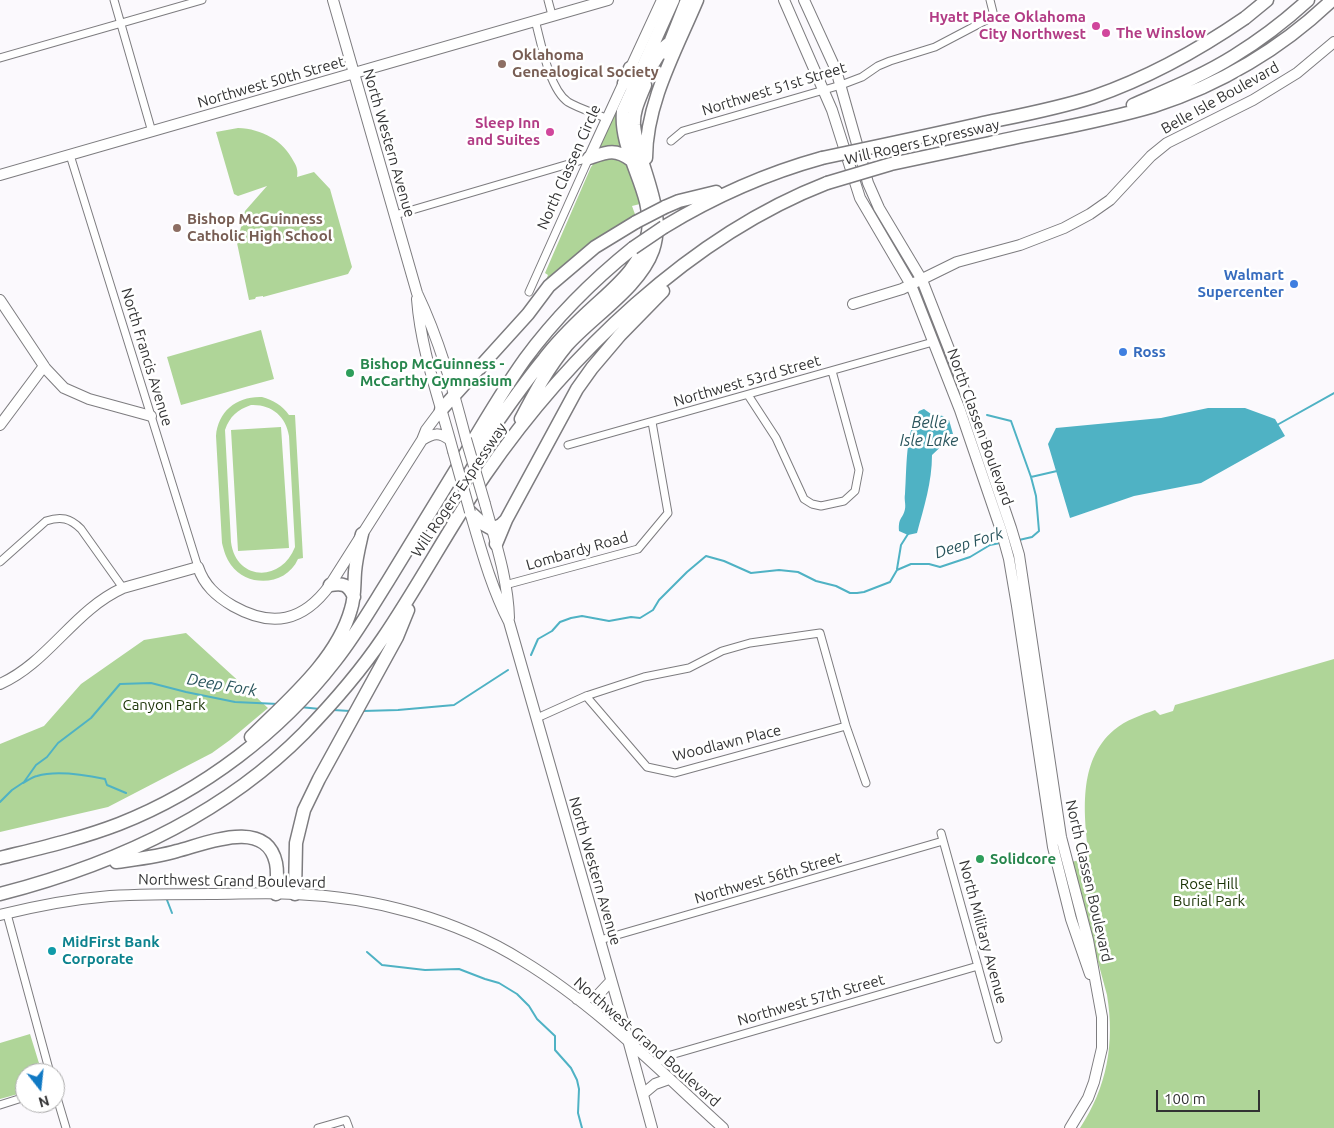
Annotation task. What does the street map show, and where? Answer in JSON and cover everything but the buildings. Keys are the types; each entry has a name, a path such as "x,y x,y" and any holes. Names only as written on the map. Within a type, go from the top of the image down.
{"highway":[{"path":"624,83 635,70 673,0"},
{"path":"636,134 687,0"},
{"path":"646,173 646,153 654,105 697,0"},
{"path":"1244,18 1261,0"},
{"name":"Will Rogers Expressway","path":"0,858 88,835 118,825 163,803 210,776 244,752 350,642 525,359 574,301 633,248 664,227 713,198 791,167 822,158 1028,114 1094,96 1134,81 1175,61 1213,39 1267,0"},
{"path":"1101,119 1195,78 1235,56 1278,25 1308,0"},
{"name":"Will Rogers Expressway","path":"0,894 48,882 97,865 159,837 207,810 254,776 303,734 349,684 384,637 484,476 550,392 587,351 631,309 699,253 762,213 803,192 827,183 892,164 1134,112 1168,101 1234,72 1278,44 1332,0"},
{"path":"635,70 654,62 662,49 670,42"},
{"path":"510,441 541,380 551,366 568,344 633,283 649,260 655,243 657,224 654,203 634,124 636,108 645,85 635,70"},
{"path":"435,504 491,432 522,385 562,337 631,271 643,251 648,233 648,222 644,199 631,160 622,121 623,111 635,70"},
{"path":"589,158 616,152 622,153 631,160"},
{"path":"441,410 558,279 595,247 636,222 678,201 742,185"},
{"path":"496,544 506,520 564,412 592,368 699,253"},
{"path":"446,366 459,373 480,368"},
{"path":"473,517 492,528 501,525 506,520"},
{"path":"316,677 348,618 354,596 355,573 362,534"},
{"path":"295,894 296,844 304,810 310,795 397,637 421,577"},
{"path":"330,586 340,583 346,585 354,596"},
{"path":"97,865 163,855 226,838 248,836 267,846 274,856 277,868 276,894"}],"main road":[{"name":"North Western Avenue","path":"333,0 417,293 430,320 446,366 464,436 492,528 508,601 509,622"},
{"name":"Northwest 50th Street","path":"0,175 608,0"},
{"name":"North Classen Boulevard","path":"784,0 824,91 860,198 911,285 1006,529"},
{"name":"North Classen Boulevard","path":"804,0 814,18 841,86 868,183 879,208 922,280 958,372 1014,557 1048,788 1088,940 1100,1004 1103,1032 1099,1065 1088,1098 1070,1128"},
{"path":"635,70 661,2"},
{"name":"Belle Isle Boulevard","path":"853,304 911,285 957,262 1020,245 1064,228 1090,214 1110,200 1167,143 1254,100 1297,73 1334,42"},
{"name":"North Classen Circle","path":"589,158 624,83"},
{"name":"North Western Avenue","path":"417,293 419,324 428,366 485,564 499,604 509,622 652,1128"},
{"path":"1,304 44,366 56,380 76,394 151,416"},
{"path":"0,424 44,366"},
{"path":"947,376 958,372"},
{"path":"0,684 24,671 87,611 112,594 123,588 198,567 204,581 219,597 245,612 265,619 279,619 299,613 319,599 330,586 441,410"},
{"path":"424,435 439,425 446,425 464,436"},
{"path":"424,435 442,434 450,440"},
{"name":"Northwest Grand Boulevard","path":"4,915 38,906 110,896 146,894 295,894 381,904 425,917 470,933 516,956 577,999 656,1066 723,1128"},
{"path":"577,999 597,996 611,981"},
{"path":"643,1094 655,1084 669,1079"}],"street":[{"path":"114,0 152,132"},
{"path":"0,58 202,0"},
{"path":"548,0 552,15"},
{"name":"Northwest 51st Street","path":"671,141 683,131 841,86 862,77 878,66 890,61 935,47 994,16 990,0"},
{"path":"535,20 551,76 559,91 567,101 608,119"},
{"name":"North Francis Avenue","path":"70,155 198,567"},
{"path":"394,215 589,158"},
{"name":"North Classen Circle","path":"529,292 589,158"},
{"name":"Northwest 53rd Street","path":"568,445 934,342"},
{"path":"748,395 776,438 804,499 812,504 821,506 844,501 855,491 859,470 832,371"},
{"name":"Lombardy Road","path":"505,585 638,549 668,513 652,422"},
{"path":"0,562 46,521 54,518 65,518 74,522 82,529 123,588"},
{"path":"537,718 586,696 644,677 689,668 722,651 750,643 820,633 846,726 866,783"},
{"name":"Woodlawn Place","path":"586,696 647,767 675,773 846,726"},
{"name":"North Military Avenue","path":"941,833 998,1039"},
{"name":"Northwest 56th Street","path":"600,940 944,841"},
{"path":"4,915 47,1063"},
{"name":"Northwest 57th Street","path":"656,1066 664,1057 978,966"},
{"path":"0,1105 15,1101"},
{"path":"62,1113 66,1128"},
{"path":"318,1128 346,1120 348,1128"}],"green space":[{"path":"625,86 623,148 600,148 599,147"},
{"path":"238,128 263,133 271,137 289,154 297,167 297,177 314,172 330,189 352,267 348,274 249,300 237,243 245,211 267,186 238,196 234,194 216,132"},
{"path":"613,156 630,164 640,204 632,206 636,217 541,292 548,275 545,273 591,167 595,162"},
{"path":"261,330 274,379 181,405 167,357"},
{"path":"253,397 262,397 270,400 289,415 295,415 303,558 298,559 285,575 266,581 247,578 238,572 228,560 222,543 216,436 225,412 237,402","holes":["251,405 271,409 281,417 289,436 295,547 288,559 280,567 270,572 260,573 250,570 241,564 235,555 231,542 225,430 229,421 238,411"]},
{"path":"281,427 289,548 238,551 231,430"},
{"name":"Canyon Park","path":"186,633 268,708 212,753 108,807 0,832 0,744 44,726 81,684 144,640"},
{"name":"Rose Hill Burial Park","path":"1334,659 1334,1128 1080,1128 1097,1097 1103,1081 1107,1064 1110,1030 1107,995 1071,862 1089,858 1085,807 1089,773 1094,757 1102,743 1114,730 1139,716 1155,710 1160,715 1173,711 1175,705"},
{"path":"30,1034 39,1063 15,1063 15,1095 0,1099 0,1043"}],"water":[{"path":"1208,408 1245,408 1275,419 1285,436 1201,483 1134,496 1070,518 1048,444 1056,428 1161,418"},
{"name":"Belle Isle Lake","path":"924,409 931,414 943,416 946,420 949,420 953,434 950,434 948,440 932,455 929,485 917,533 908,535 899,531 899,526 905,507 909,440 914,420 919,411"}],"waterway":[{"name":"Deep Fork","path":"1277,425 1334,393"},
{"path":"987,415 1011,421 1031,477"},
{"name":"Deep Fork","path":"1019,540 1032,537 1039,531 1036,496 1031,477 1057,471"},
{"path":"897,569 901,545 908,534"},
{"name":"Deep Fork","path":"531,655 538,639 552,631 560,622 571,618 582,616 609,621 631,617 640,618 653,610 659,600 706,556 724,561 751,573 779,570 798,572 816,581 836,586 850,593 857,593 890,582 897,570 911,564 929,564 940,567 970,557 990,545 1000,543"},
{"name":"Deep Fork","path":"363,711 454,705 508,670"},
{"name":"Deep Fork","path":"0,802 12,790 24,782 36,765 47,757 58,743 91,718 120,684 151,683 235,702 278,704"},
{"name":"Deep Fork","path":"300,707 320,709"},
{"name":"Deep Fork","path":"333,710 350,711"},
{"path":"23,783 33,777 45,774 71,774 105,779 107,785 126,793"},
{"path":"167,900 172,913"},
{"path":"367,952 382,965 425,970 459,969 499,983 517,994 529,1006 537,1019 555,1036 555,1050 571,1068 577,1080 579,1089 578,1113 582,1128"}],"place":[{"name":"Hyatt Place Oklahoma City Northwest","path":"1096,26"},
{"name":"The Winslow","path":"1106,33"},
{"name":"Oklahoma Genealogical Society","path":"502,64"},
{"name":"Sleep Inn and Suites","path":"550,132"},
{"name":"Bishop McGuinness Catholic High School","path":"177,228"},
{"name":"Walmart Supercenter","path":"1294,284"},
{"name":"Ross","path":"1123,352"},
{"name":"Bishop McGuinness - McCarthy Gymnasium","path":"350,373"},
{"name":"Solidcore","path":"980,859"},
{"name":"MidFirst Bank Corporate","path":"52,951"}]}
